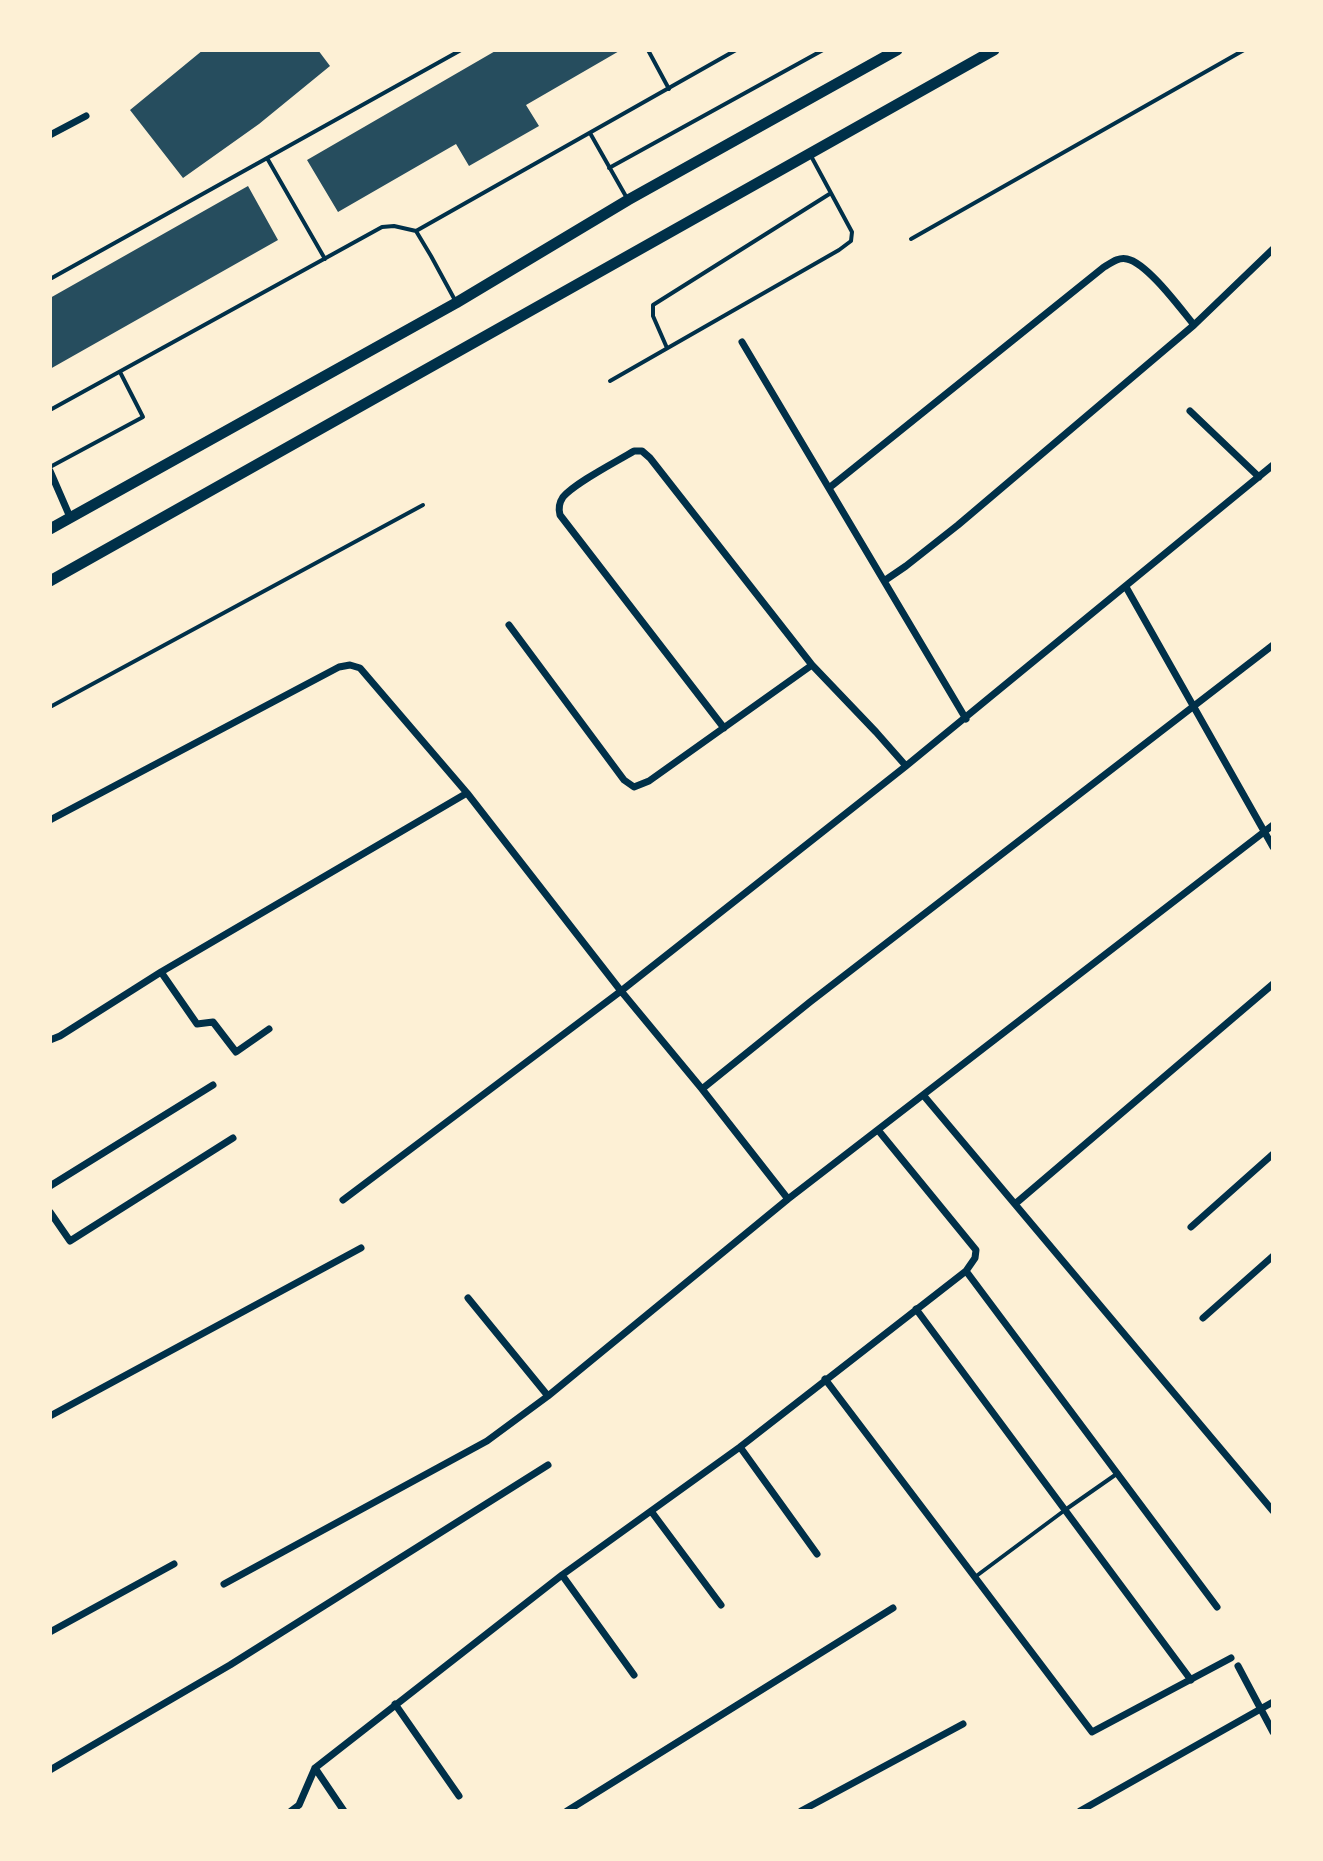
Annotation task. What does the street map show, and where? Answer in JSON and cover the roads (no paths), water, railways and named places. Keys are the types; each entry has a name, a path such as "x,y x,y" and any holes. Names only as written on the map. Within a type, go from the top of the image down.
{"main road":[{"path":"50,529 456,303 628,200 897,50"},
{"path":"50,581 994,50"}],"street":[{"path":"50,135 86,116"},
{"path":"884,581 958,525 1194,325 1273,249"},
{"path":"829,488 1117,259 1128,259 1148,271 1194,325"},
{"path":"742,342 966,719"},
{"path":"1190,411 1259,477"},
{"path":"724,728 558,509 561,499 574,488 634,451 642,451 650,458 812,665 906,766"},
{"path":"343,1200 621,991 966,719 1273,465"},
{"path":"50,469 70,517"},
{"path":"1126,587 1273,847"},
{"path":"509,625 624,780 634,787 649,781 812,665"},
{"path":"702,1089 1273,645"},
{"path":"50,820 339,667 350,665 360,668 467,793 788,1199"},
{"path":"50,1040 467,793"},
{"path":"224,1584 487,1441 548,1396 788,1199 1273,825"},
{"path":"161,972 197,1024 213,1022 236,1052 269,1029"},
{"path":"1015,1204 1273,984"},
{"path":"50,1186 213,1085"},
{"path":"924,1096 1273,1511"},
{"path":"291,1811 299,1805 315,1768 395,1704 562,1575 740,1447 966,1271 975,1258 976,1250 878,1130"},
{"path":"50,1212 70,1241 233,1138"},
{"path":"1191,1227 1273,1154"},
{"path":"50,1416 361,1248"},
{"path":"1203,1318 1273,1256"},
{"path":"966,1271 1217,1607"},
{"path":"468,1298 548,1396"},
{"path":"916,1309 1191,1680"},
{"path":"825,1379 1092,1732 1231,1658"},
{"path":"740,1447 817,1554"},
{"path":"50,1770 230,1665 548,1465"},
{"path":"651,1511 721,1605"},
{"path":"50,1632 174,1564"},
{"path":"562,1575 634,1675"},
{"path":"567,1811 893,1608"},
{"path":"1238,1666 1273,1732"},
{"path":"1080,1811 1273,1702"},
{"path":"395,1704 459,1796"},
{"path":"801,1811 963,1724"},
{"path":"315,1768 344,1811"}],"lane":[{"path":"50,279 461,50"},
{"path":"648,50 669,89"},
{"path":"50,410 382,227 416,231 736,50"},
{"path":"609,168 823,50"},
{"path":"911,239 1244,50"},
{"path":"590,133 628,200"},
{"path":"610,381 851,241 852,232 810,154"},
{"path":"267,158 325,259"},
{"path":"667,348 653,316 653,305 831,193"},
{"path":"416,231 456,303"},
{"path":"50,469 143,417 120,372"},
{"path":"50,707 423,505"},
{"path":"975,1577 1118,1473"}]}
